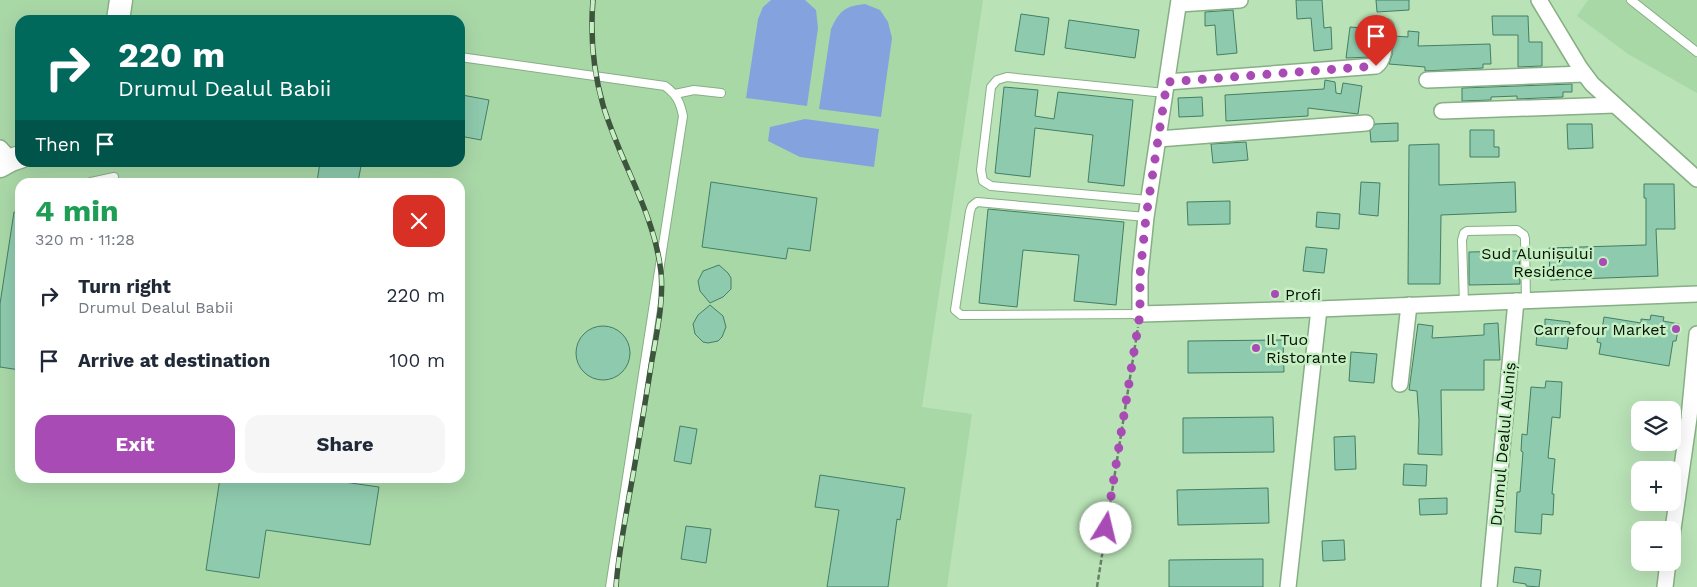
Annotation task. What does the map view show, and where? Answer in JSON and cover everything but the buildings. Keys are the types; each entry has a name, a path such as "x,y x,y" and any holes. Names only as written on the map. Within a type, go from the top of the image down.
{"street":[{"path":"119,15 121,0"},
{"path":"1240,0 1179,2 1148,200 1140,275 1140,314 1697,294"},
{"path":"1539,0 1584,74 1615,105 1697,179"},
{"path":"1166,87 1376,66 1380,63 1382,57 1386,27"},
{"path":"1427,80 1584,74"},
{"path":"1442,111 1615,105"},
{"path":"1158,139 1366,124"},
{"name":"Drumul Dealul Aluniș","path":"1489,587 1521,301"},
{"path":"1400,384 1409,305"},
{"path":"1288,587 1319,309"},
{"path":"1674,521 1689,418 1697,334"},
{"path":"1666,587 1667,571"}],"lane":[{"path":"1631,0 1697,52"},
{"path":"465,58 665,86 675,94 680,103 682,116 610,587"},
{"path":"1148,200 991,186 983,181 981,170 991,88 997,80 1007,78 1166,87"},
{"path":"675,94 694,90 721,93"},
{"path":"109,178 114,177"},
{"path":"1140,314 961,315 955,310 970,211 977,202 1146,217"},
{"path":"1464,303 1462,240 1464,233 1467,231 1517,230 1521,232 1525,239 1521,301"}],"path":[{"path":"1097,587 1140,314"}],"shaded area":[{"path":"0,0 983,0 922,407 972,414 947,587 0,587"},
{"path":"1588,0 1697,0 1697,93 1628,54 1577,16"}],"water":[{"path":"771,0 805,0 816,10 818,28 807,106 746,98 758,19 763,7"},
{"path":"865,4 880,10 888,22 892,38 881,117 819,109 831,29 844,10 852,6"},
{"path":"805,119 879,129 874,167 800,157 768,141 770,127"}],"railway":[{"path":"593,0 593,53 603,105 651,229 657,250 662,284 659,319 621,542 616,587"}],"place":[{"name":"Sud Alunișului Residence","path":"1603,262"},
{"name":"Profi","path":"1275,294"},
{"name":"Carrefour Market","path":"1676,329"},
{"name":"Il Tuo Ristorante","path":"1256,348"}],"route":[{"path":"1106,528 1140,314 1140,275 1146,217 1167,82 1376,66"}]}
